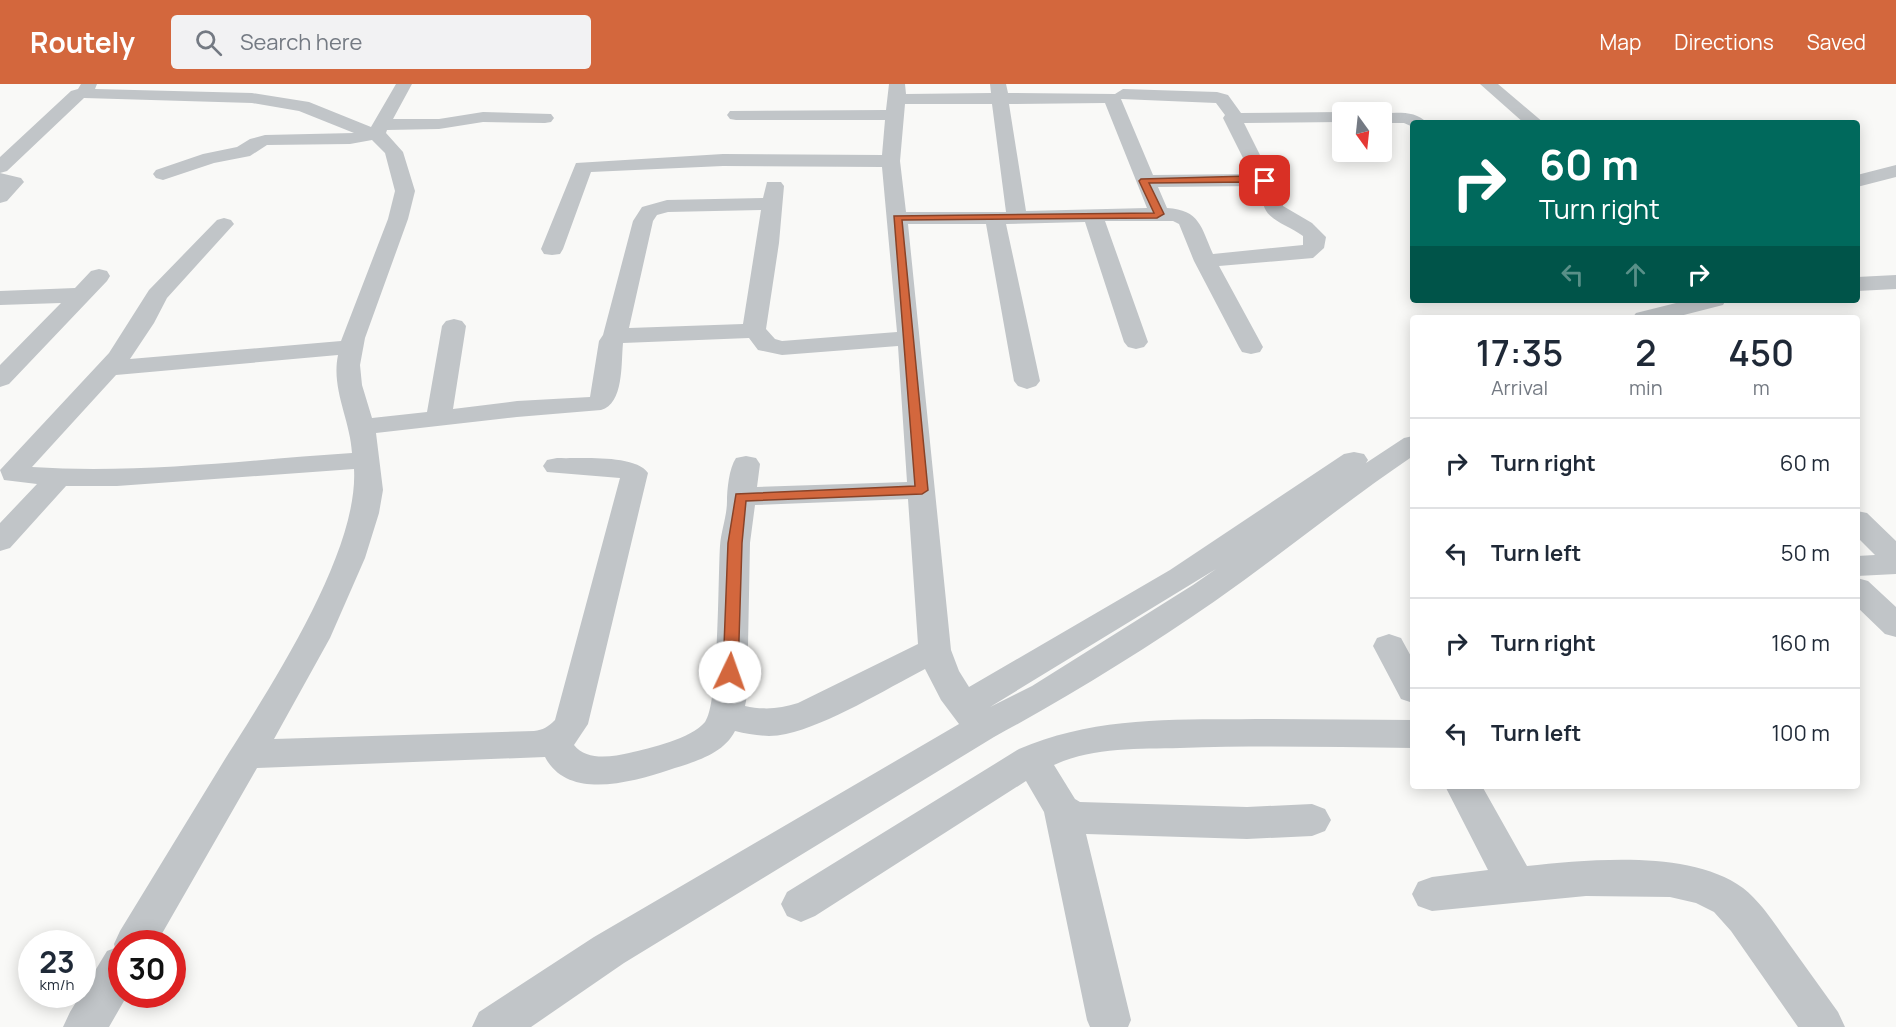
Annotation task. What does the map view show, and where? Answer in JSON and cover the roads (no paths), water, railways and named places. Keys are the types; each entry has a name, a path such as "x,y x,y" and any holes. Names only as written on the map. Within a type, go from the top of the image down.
{"street":[{"path":"379,129 404,84"},
{"path":"1488,84 1531,120"},
{"path":"0,167 87,88 117,96 223,96 269,99 303,106 379,129 390,145 405,191 398,219 353,338 348,365 349,385 362,427 369,490 365,513 350,558 314,638 248,754 142,930"},
{"path":"1000,92 1017,216"},
{"path":"728,160 737,108 1000,92 1120,92 1217,97 1222,99 1235,117"},
{"path":"1120,92 1144,181 1159,214"},
{"path":"896,100 891,161 909,338 935,650 938,665 973,716"},
{"path":"164,174 210,158 243,152 265,140 350,139 379,129 439,124 483,117 545,118"},
{"path":"1205,261 1305,253 1313,248 1315,237 1312,231 1276,209 1272,204 1272,189 1263,180 1231,119 1235,117 1332,117"},
{"path":"1392,118 1413,120"},
{"path":"552,249 583,167 728,160 891,161"},
{"path":"754,331 780,161"},
{"path":"1860,179 1896,171"},
{"path":"0,179 10,179 14,182 0,197"},
{"path":"1144,181 1263,180"},
{"path":"362,427 517,409 585,407 599,403 604,397 611,341 615,336 644,221 649,212 667,206 772,204"},
{"path":"897,218 1159,214 1184,217 1251,347"},
{"path":"1093,216 1136,342"},
{"path":"995,218 1027,381"},
{"path":"6,475 109,368 142,323 157,295 224,224"},
{"path":"1860,282 1870,277 1896,275"},
{"path":"0,379 99,276"},
{"path":"1860,283 1896,282"},
{"path":"0,297 79,295"},
{"path":"1656,315 1703,303"},
{"path":"439,417 454,326"},
{"path":"615,336 754,331 772,347 909,338"},
{"path":"109,368 351,347"},
{"path":"494,1027 609,950 973,716 1044,695 1204,593 1333,498 1410,446"},
{"path":"6,475 59,477 177,474 366,460"},
{"path":"554,741 572,765 614,770 659,759 700,743 717,732 725,716 730,696 735,543 746,464"},
{"path":"248,754 534,745 554,741 565,734 571,723 634,473 622,469 557,466"},
{"path":"0,541 59,477"},
{"path":"740,497 922,490"},
{"path":"1860,523 1896,558"},
{"path":"1860,566 1896,564"},
{"path":"1860,591 1896,626"},
{"path":"1389,646 1410,684"},
{"path":"725,716 756,722 784,721 810,712 935,650"},
{"path":"801,904 1032,759 1049,750 1074,743 1141,736 1293,732 1410,734"},
{"path":"1032,759 1062,810 1109,1020"},
{"path":"1465,789 1517,886"},
{"path":"1062,810 1073,817 1089,819 1247,823 1311,820"},
{"path":"1432,894 1590,879 1639,878 1678,881 1706,888 1726,898 1744,915 1823,1027"},
{"path":"85,1027 108,988"}]}
